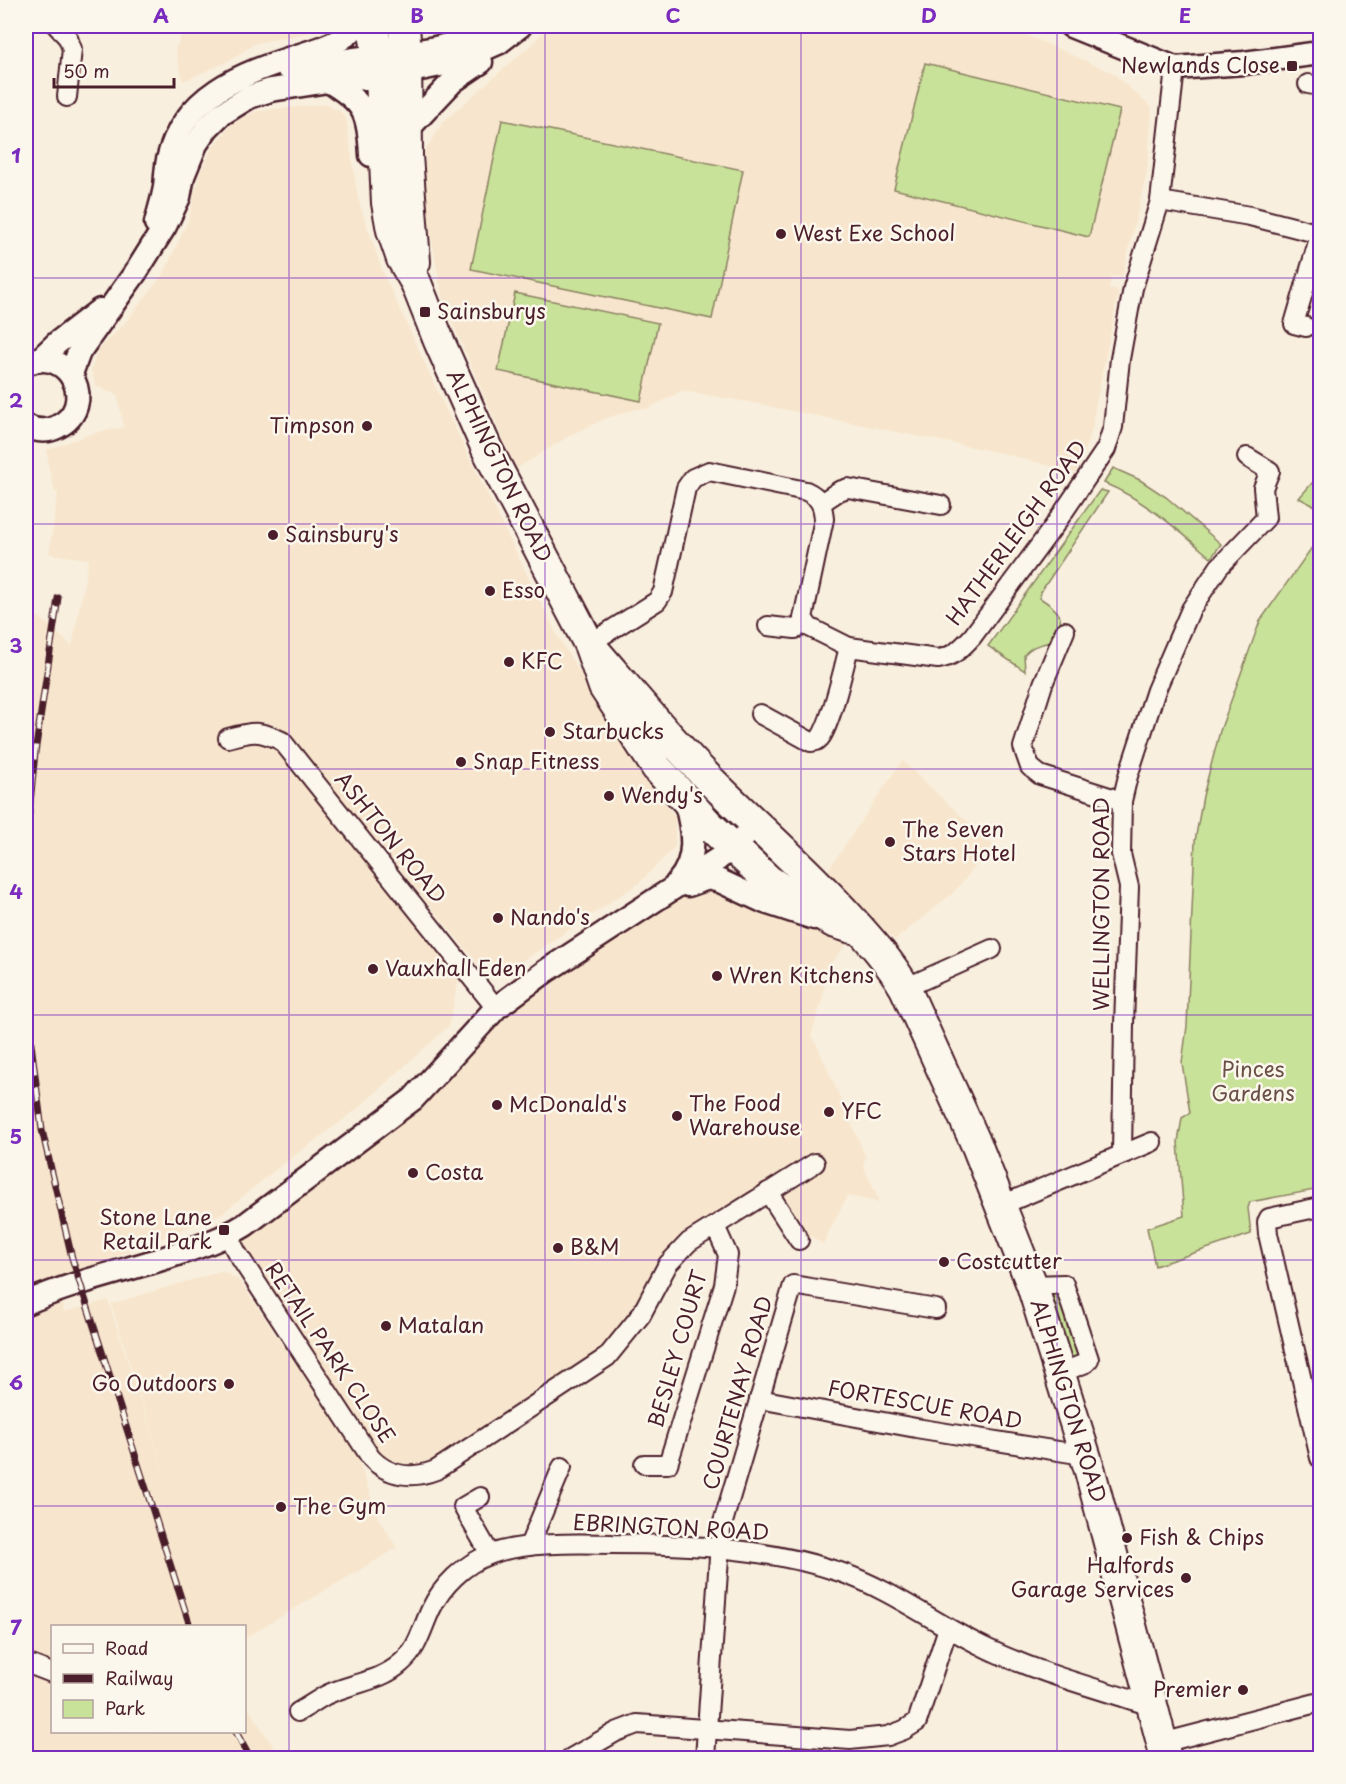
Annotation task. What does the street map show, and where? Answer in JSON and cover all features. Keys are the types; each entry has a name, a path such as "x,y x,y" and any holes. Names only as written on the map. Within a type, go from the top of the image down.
{"highway":[{"name":"ALPHINGTON ROAD","path":"373,26 395,57 407,129 416,283"},
{"name":"ALPHINGTON ROAD","path":"395,57 387,203 392,230 402,259 416,283 487,449 589,644 604,687 657,768 726,850 833,922 863,932"},
{"name":"ALPHINGTON ROAD","path":"589,644 708,778 817,881 894,969 905,987 1002,1205 1032,1285 1084,1453 1164,1750"}],"street":[{"path":"57,26 68,38 72,49 68,97"},
{"path":"150,248 165,189 168,160 184,123 194,110 208,96 254,70 328,46 342,40 357,26"},
{"path":"71,374 79,352 138,269 165,225 179,197 183,176 196,144 220,114 249,97 271,90 328,81 395,57 520,26"},
{"path":"1071,26 1175,68 1244,63 1320,53"},
{"path":"407,129 453,81 486,57 493,34"},
{"path":"254,70 319,66 395,57"},
{"name":"HATHERLEIGH ROAD","path":"805,623 849,647 938,659 953,656 972,637 1054,526 1106,448 1113,427 1120,359 1133,288 1160,201 1175,68"},
{"path":"328,81 347,92 366,115 370,136 373,183 387,203"},
{"path":"1160,201 1250,216 1320,234 1293,324"},
{"path":"32,362 116,298"},
{"path":"26,426 47,430 61,425 71,416 78,397 71,374 57,363 32,362"},
{"name":"WELLINGTON ROAD","path":"1122,1154 1129,887 1121,854 1122,801 1156,690 1191,609 1219,567 1266,518 1263,488 1270,471 1247,457"},
{"path":"589,644 657,601 663,592 686,488 698,474 709,471 806,491 813,494 821,503 824,519 803,618 805,623 795,629 768,626"},
{"path":"821,503 848,488 940,505"},
{"path":"1065,631 1043,684 1023,747 1026,760 1030,767 1040,775 1122,801"},
{"path":"760,714 811,742 816,741 821,737 830,713 849,647"},
{"name":"ASHTON ROAD","path":"228,738 263,732 282,741 496,1008"},
{"path":"708,778 727,808 732,822 726,850"},
{"path":"665,895 686,874 692,857 689,817 684,800"},
{"path":"26,1303 49,1293 197,1248 228,1236 260,1215 413,1099 496,1008 546,971 665,895 758,825"},
{"path":"665,895 708,878 807,917 833,922"},
{"path":"905,987 992,949"},
{"path":"1002,1205 1152,1143"},
{"name":"RETAIL PARK CLOSE","path":"228,1236 267,1300 371,1458 388,1472 408,1475 427,1473 436,1470 607,1357 641,1315 668,1264 689,1242 815,1163"},
{"path":"768,1192 799,1240"},
{"path":"1320,1207 1276,1215 1269,1218 1267,1222 1320,1458"},
{"name":"BESLEY COURT","path":"644,1464 668,1464 724,1285 728,1255 715,1226"},
{"name":"COURTENAY ROAD","path":"705,1758 721,1529 793,1285 936,1309"},
{"name":"FORTESCUE ROAD","path":"759,1399 928,1430 1077,1454 1084,1453"},
{"path":"529,1546 562,1467"},
{"path":"480,1497 463,1507 489,1554"},
{"name":"EBRINGTON ROAD","path":"298,1712 328,1694 375,1678 407,1658 420,1638 439,1594 470,1564 489,1554 529,1546 616,1544 764,1553 843,1574 1031,1669 1151,1706"},
{"path":"571,1758 631,1725 850,1740 888,1736 917,1722 948,1628"},
{"path":"26,1663 51,1673"},
{"path":"1164,1750 1320,1702"}],"shaded area":[{"path":"186,26 344,26 256,43 225,63 183,81 175,49"},
{"name":"West Exe School","path":"549,26 1006,26 1113,73 1152,108 1147,172 1122,277 1112,276 1110,282 1109,289 1119,291 1093,426 1076,473 1006,454 682,391 647,409 636,409 607,418 572,434 516,469 443,301 424,198 425,151 443,122 530,46"},
{"path":"329,104 329,107 339,110 346,119 358,199 382,270 448,414 557,635 642,775 675,816 675,847 639,883 515,966 477,963 339,795 325,804 459,977 449,1026 355,1111 271,1173 223,1213 61,1279 64,1312 108,1300 170,1490 111,1304 222,1271 239,1280 356,1453 378,1518 397,1548 246,1637 246,1625 51,1625 51,1733 246,1733 246,1705 281,1758 26,1758 26,606 72,646 89,559 49,554 58,493 55,492 48,465 47,450 90,434 124,427 117,395 96,386 91,370 97,351 125,323 164,273 189,218 199,175 213,146 233,123 256,111"},
{"path":"902,761 993,845 954,892 895,940 824,876"},
{"name":"Stone Lane Retail Park","path":"703,883 852,940 827,968 822,1000 811,1036 866,1157 863,1165 878,1202 847,1196 823,1244 804,1232 776,1184 665,1259 630,1312 590,1364 425,1469 384,1463 233,1237 502,1013"}],"green space":[{"path":"925,63 1120,110 1089,237 894,189"},
{"path":"502,120 743,170 712,319 471,269"},
{"path":"515,293 658,323 641,401 498,371"},
{"path":"1113,468 1140,480 1166,497 1221,544 1211,558 1147,507 1104,483"},
{"path":"1320,474 1320,509 1299,498"},
{"path":"1100,490 1108,492 1040,593 1040,598 1056,610 1061,620 1057,639 1036,646 1024,655 1025,671 988,646"},
{"name":"Pinces Gardens","path":"1320,536 1320,1189 1250,1202 1248,1208 1251,1234 1155,1266 1147,1228 1184,1216 1178,1142 1182,1118 1190,1113 1182,1063 1187,1026 1195,841 1203,796 1220,731 1260,621"},
{"path":"1057,1289 1080,1357 1073,1359 1054,1301 1053,1293"}],"railway":[{"path":"26,843 35,753 58,598"},
{"path":"26,1004 42,1130 72,1258 190,1625"},
{"path":"237,1733 250,1758"}],"place":[{"name":"Newlands Close","path":"1292,66"},
{"name":"West Exe School","path":"781,234"},
{"name":"Sainsburys","path":"425,312"},
{"name":"Timpson","path":"367,426"},
{"name":"Sainsbury's","path":"273,535"},
{"name":"Esso","path":"490,591"},
{"name":"KFC","path":"509,662"},
{"name":"Starbucks","path":"550,732"},
{"name":"Snap Fitness","path":"461,762"},
{"name":"Wendy's","path":"609,796"},
{"name":"The Seven Stars Hotel","path":"890,842"},
{"name":"Nando's","path":"498,918"},
{"name":"Vauxhall Eden","path":"373,969"},
{"name":"Wren Kitchens","path":"717,976"},
{"name":"McDonald's","path":"497,1105"},
{"name":"YFC","path":"829,1112"},
{"name":"The Food Warehouse","path":"677,1116"},
{"name":"Costa","path":"413,1173"},
{"name":"Stone Lane Retail Park","path":"224,1230"},
{"name":"B&M","path":"558,1248"},
{"name":"Costcutter","path":"944,1262"},
{"name":"Matalan","path":"386,1326"},
{"name":"Go Outdoors","path":"229,1384"},
{"name":"The Gym","path":"281,1507"},
{"name":"Fish & Chips","path":"1127,1538"},
{"name":"Halfords Garage Services","path":"1186,1578"},
{"name":"Premier","path":"1243,1690"}]}
